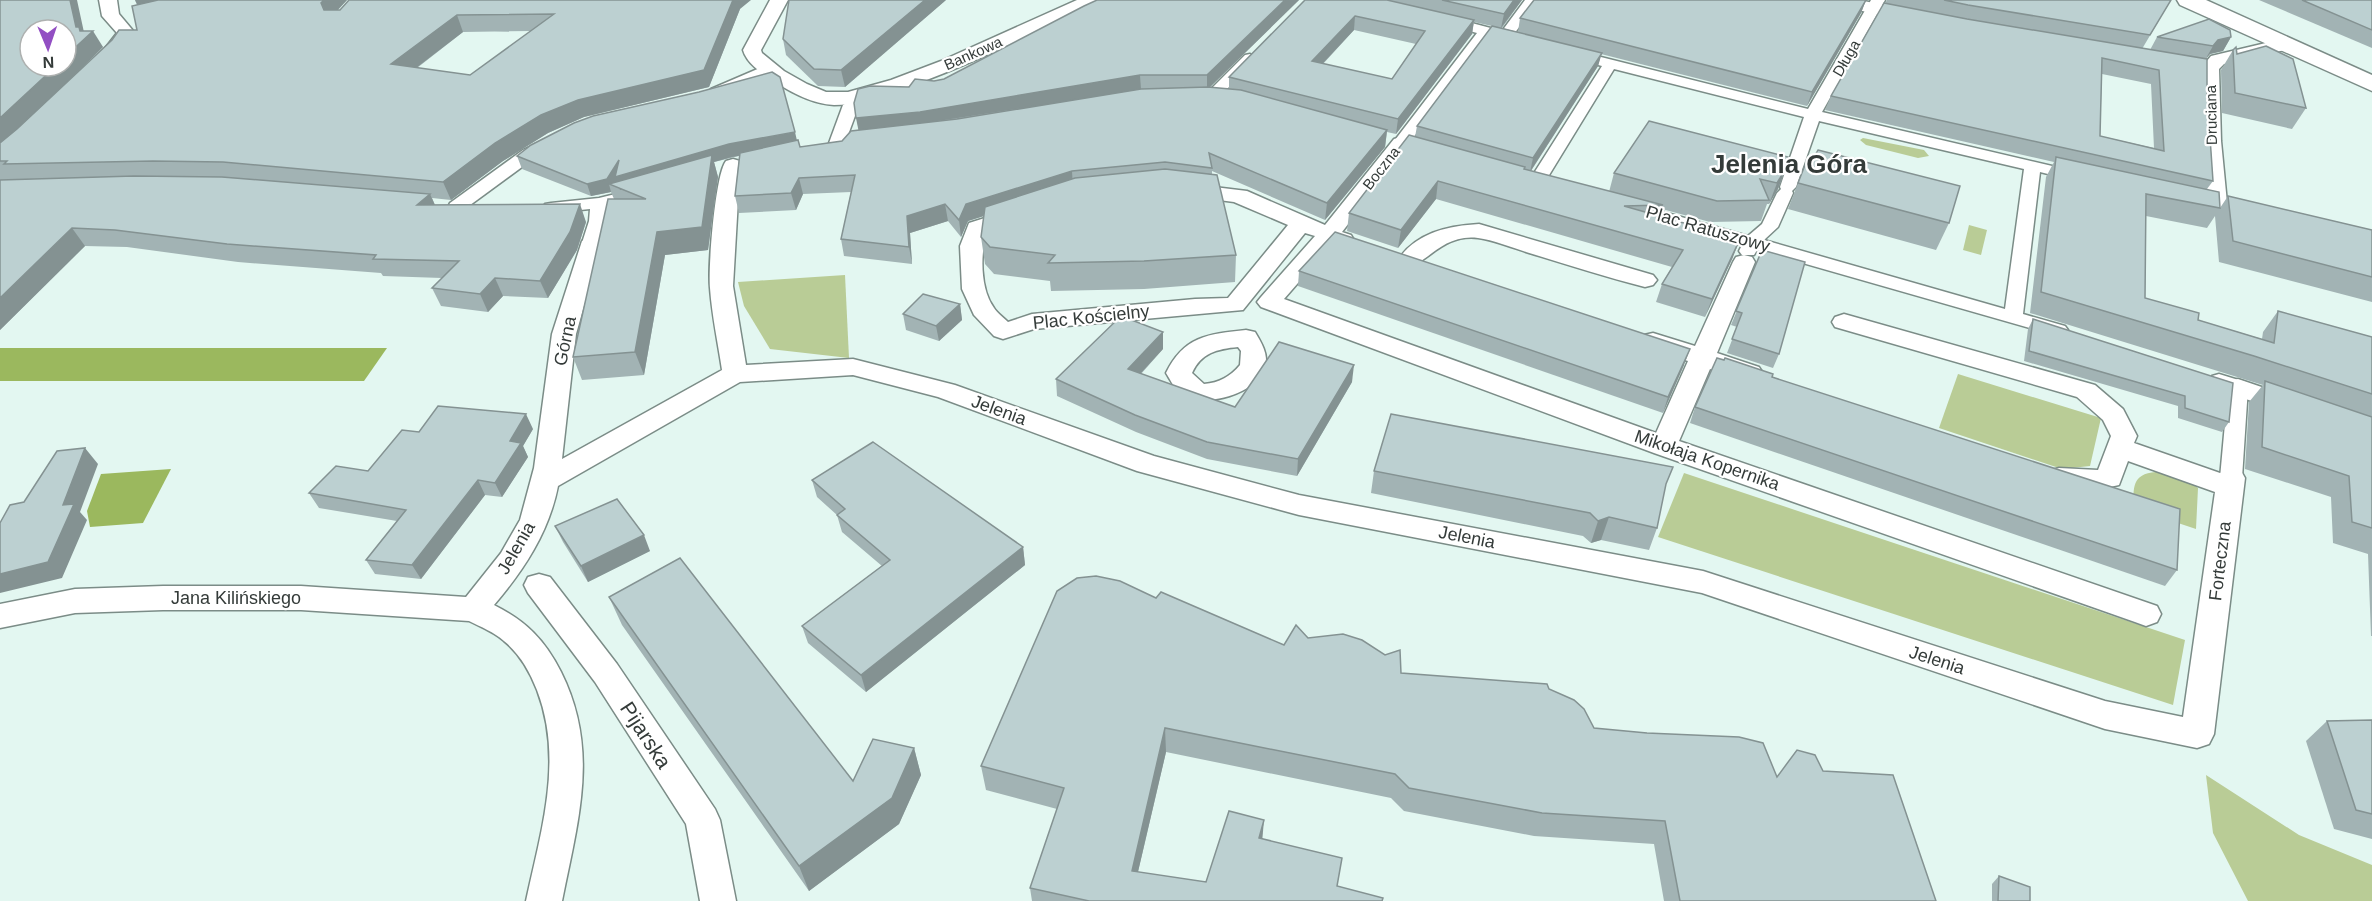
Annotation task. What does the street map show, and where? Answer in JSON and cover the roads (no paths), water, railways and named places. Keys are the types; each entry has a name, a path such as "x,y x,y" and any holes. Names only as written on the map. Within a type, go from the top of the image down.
{"street":[{"path":"88,76 114,51 126,33 117,20 111,16 108,0"},
{"path":"769,68 757,60 752,50 778,0"},
{"name":"Bankowa","path":"769,68 815,96 851,101 924,75 1092,0"},
{"path":"1504,36 1532,0"},
{"path":"1833,0 1876,4 1928,19"},
{"path":"2188,0 2372,84"},
{"name":"Długa","path":"1813,115 1876,4"},
{"path":"117,20 139,15"},
{"path":"1431,17 1534,44"},
{"name":"Boczna","path":"1246,338 1271,303 1404,144 1486,30"},
{"name":"Druciana","path":"2261,217 2211,205 2210,68 2218,60 2287,44"},
{"path":"1232,99 1207,96 1260,48"},
{"path":"1557,50 1813,115 2091,179"},
{"path":"1537,181 1610,64"},
{"path":"2188,64 2210,68"},
{"path":"704,96 769,68"},
{"path":"837,143 851,101"},
{"path":"1664,446 1748,252 1769,226 1787,190 1813,115"},
{"path":"489,207 450,207 529,153 555,139"},
{"path":"817,147 859,141"},
{"path":"711,172 739,164"},
{"path":"735,374 721,286 728,182 739,164"},
{"path":"2013,316 2032,167"},
{"path":"1518,175 1559,188"},
{"name":"Plac Kościelny","path":"1301,223 1235,305 1195,306 1032,322 1003,331 982,310 974,289 971,246 977,228 1073,196 1165,186 1239,196 1301,223 1328,235 1399,258 1450,232 1479,231 1645,279"},
{"path":"532,208 599,203 656,188"},
{"name":"Górna","path":"544,481 564,334 598,221 599,203"},
{"name":"Plac Ratuszowy","path":"1616,203 1748,252 2013,316 2074,335"},
{"name":"Mikołaja Kopernika","path":"1271,303 1664,446 2146,614"},
{"path":"1844,322 2086,391 2114,415 2124,436 2109,478 2091,482 2059,478 2036,471"},
{"path":"1634,334 1769,379"},
{"name":"Jelenia","path":"473,609 495,583 523,543 534,518 544,481 735,374 853,367 946,391 1148,464 1299,505 1703,582 2105,715 2197,734"},
{"path":"2207,377 2318,415"},
{"name":"Forteczna","path":"2197,734 2230,482 2238,387"},
{"path":"2120,448 2230,482"},
{"name":"Pijarska","path":"539,585 606,673 703,820 718,901"},
{"name":"Jana Kilińskiego","path":"0,616 75,601 163,598 302,598 473,609"},
{"path":"473,609 514,631 528,645 545,671 557,699 564,725 567,747 566,780 544,901"}],"district":[{"name":"Jelenia Góra","path":"1789,164"}]}
